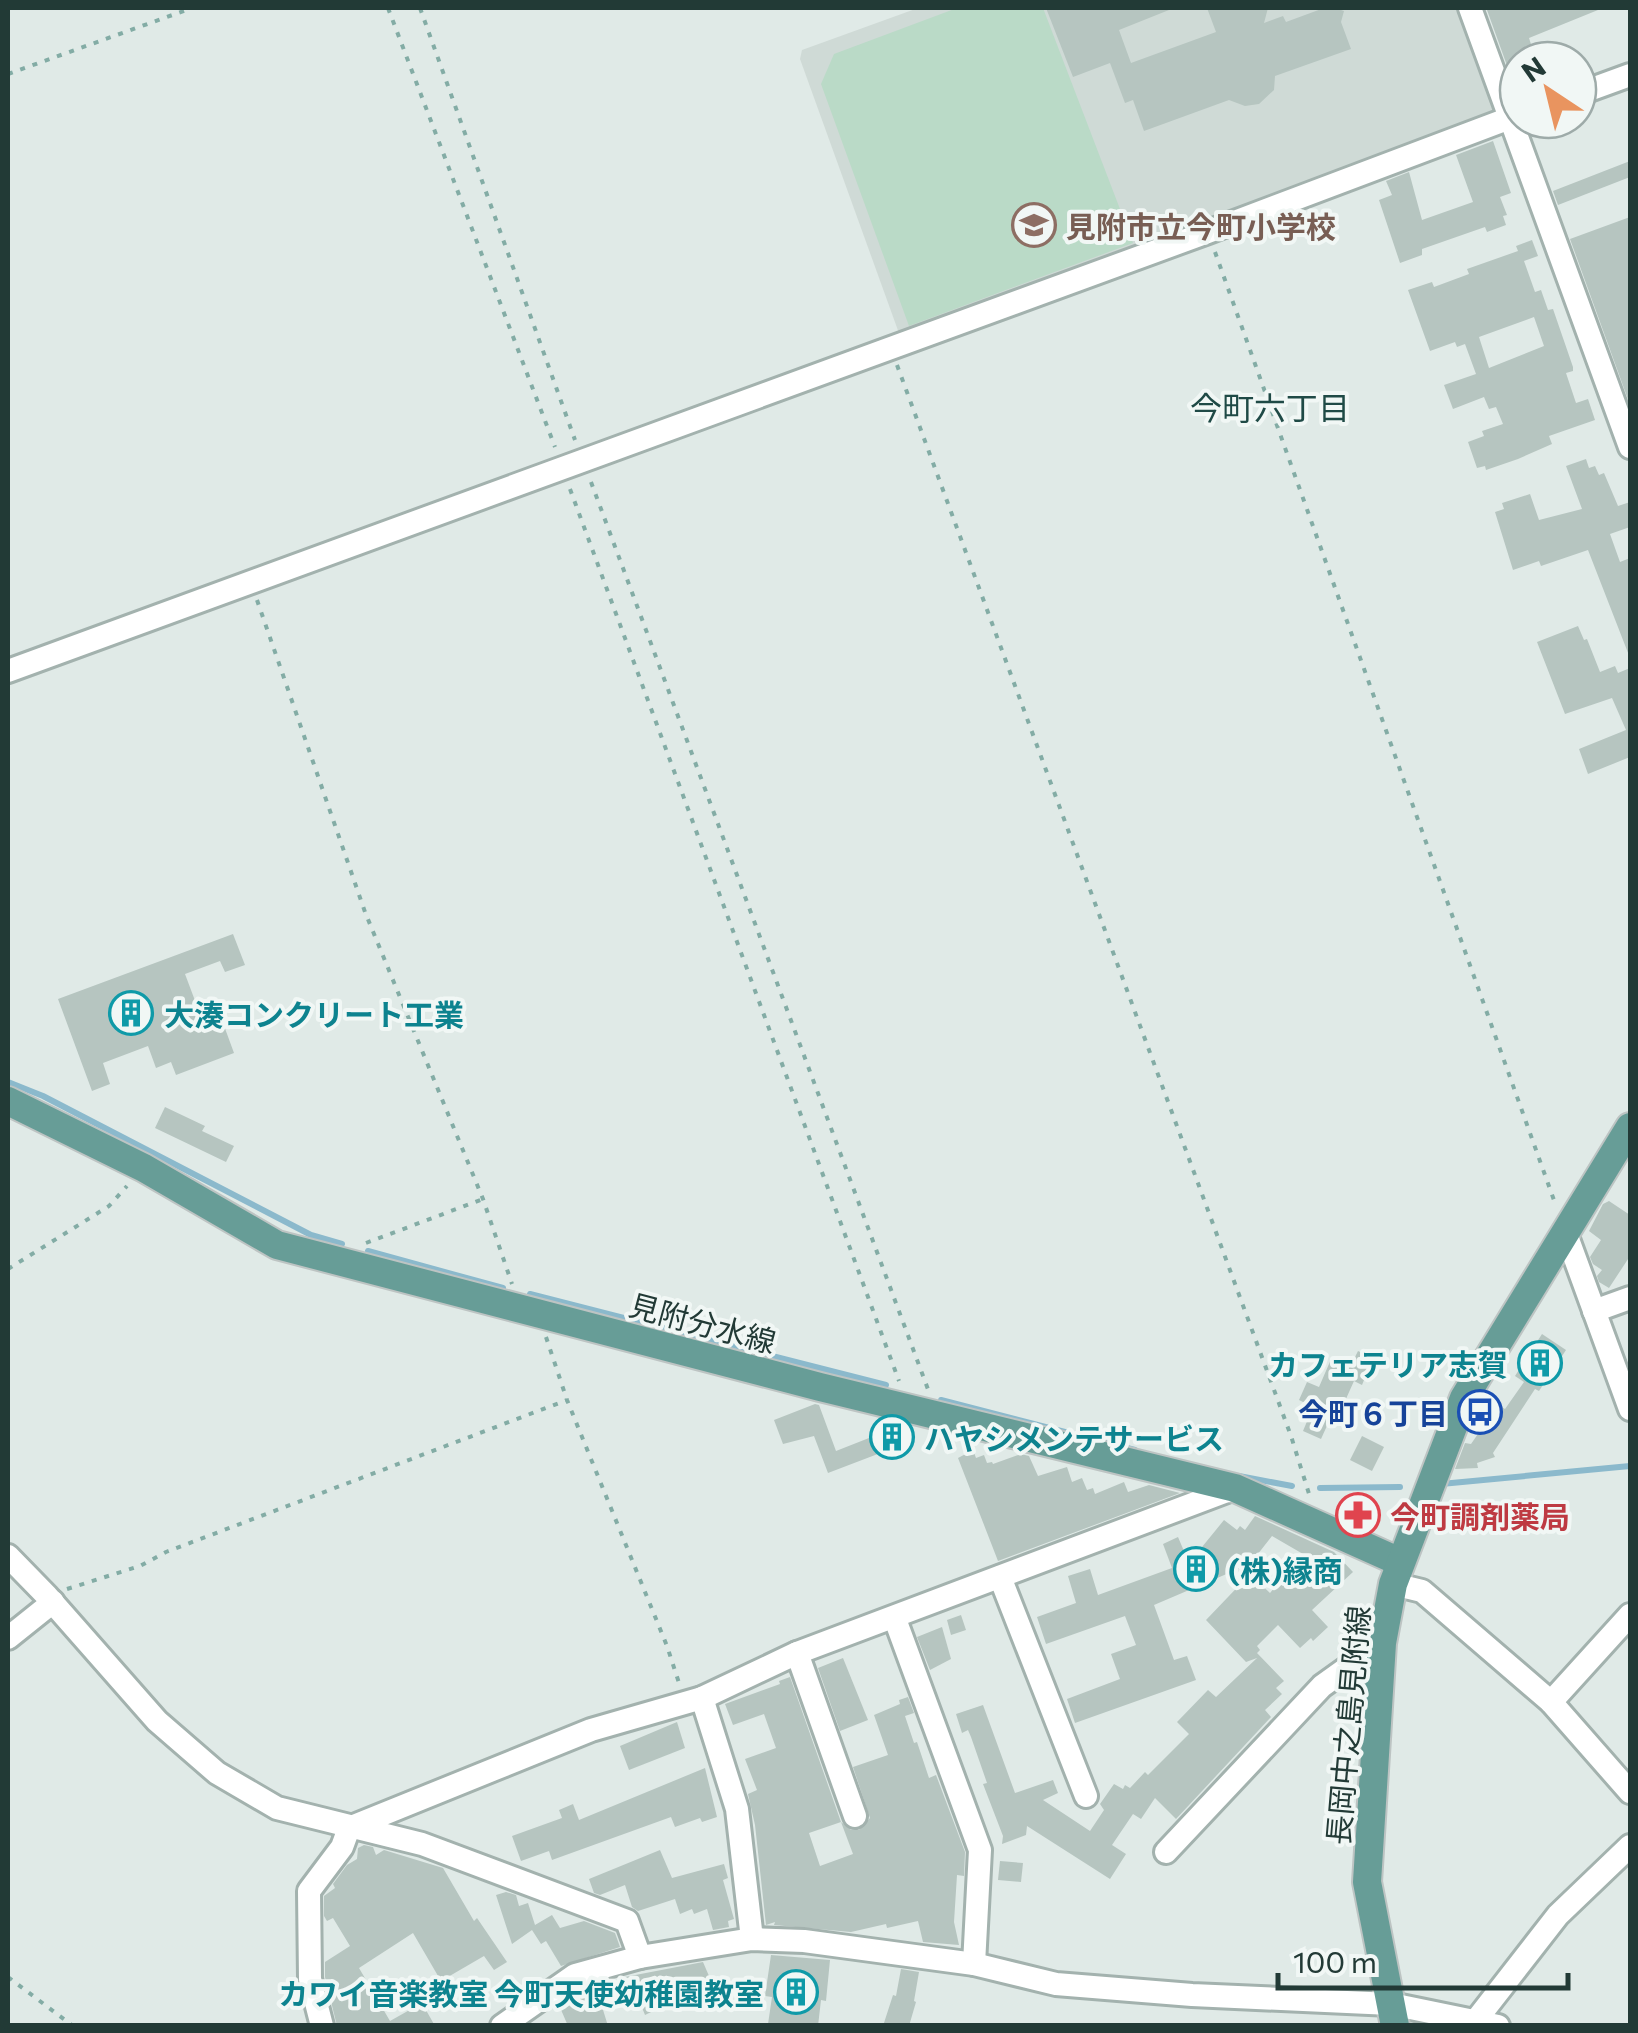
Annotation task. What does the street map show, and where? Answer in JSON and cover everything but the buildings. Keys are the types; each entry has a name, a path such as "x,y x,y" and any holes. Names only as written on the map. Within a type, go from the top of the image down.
{"main road":[{"name":"見附分水線","path":"8,1101 144,1168 277,1246 1235,1488 1314,1525 1397,1573"},
{"name":"長岡中之島見附線","path":"1393,2015 1367,1882 1382,1643 1397,1573 1464,1398 1630,1127"}],"street":[{"path":"1470,8 1498,77"},
{"path":"1598,86 1630,74"},
{"path":"8,671 1498,123"},
{"path":"1522,140 1630,447"},
{"path":"1565,1232 1630,1409"},
{"path":"1594,1310 1630,1298"},
{"path":"322,2026 310,1980 309,1890 342,1847 349,1828 591,1730 694,1700 797,1654 1235,1488"},
{"path":"8,1556 157,1720 217,1773 277,1808 422,1844 627,1921 640,1957"},
{"path":"1397,1573 1551,1702 1630,1792"},
{"path":"1000,1578 1086,1796"},
{"path":"8,1638 50,1599"},
{"path":"1551,1702 1630,1615"},
{"path":"896,1619 980,1850 974,1964"},
{"path":"1166,1852 1322,1686 1382,1643"},
{"path":"797,1654 856,1816"},
{"path":"694,1700 737,1809 752,1938"},
{"path":"502,2026 576,1975 640,1957 752,1938 804,1941 974,1964 1056,1984 1488,2022 1558,1914 1630,1846"}],"path":[{"path":"8,74 192,8"},
{"path":"388,8 572,463 937,1415"},
{"path":"420,8 572,463 909,1408"},
{"path":"1208,232 1565,1232"},
{"path":"890,346 1291,1436 1312,1504 1314,1525"},
{"path":"251,581 365,912 484,1199 517,1298 516,1306"},
{"path":"8,1268 108,1206 144,1168"},
{"path":"352,1264 351,1254 370,1241 484,1199"},
{"path":"546,1315 544,1332 567,1400 667,1646 694,1700"},
{"path":"50,1599 567,1400"},
{"path":"8,1977 73,2026"}],"shaded area":[{"name":"見附市立今町小学校","path":"918,8 1459,8 1497,114 900,336 800,59 802,50"}],"green space":[{"path":"957,8 1043,8 1133,243 909,326 821,84 834,54"}],"waterway":[{"path":"8,1082 43,1096 311,1235 342,1244"},
{"path":"368,1251 503,1288"},
{"path":"530,1294 886,1385"},
{"path":"941,1400 1135,1450"},
{"path":"1441,1484 1630,1466"},
{"path":"1239,1476 1292,1486"},
{"path":"1320,1488 1400,1487"}],"place":[{"name":"見附市立今町小学校","path":"1034,225"},
{"name":"大湊コンクリート工業","path":"131,1013"},
{"name":"カフェテリア志賀","path":"1540,1363"},
{"name":"今町６丁目","path":"1480,1412"},
{"name":"ハヤシメンテサービス","path":"892,1437"},
{"name":"今町調剤薬局","path":"1358,1515"},
{"name":"(株)縁商","path":"1196,1569"},
{"name":"カワイ音楽教室 今町天使幼稚園教室","path":"796,1992"}],"district":[{"name":"今町六丁目","path":"1270,407"}]}
